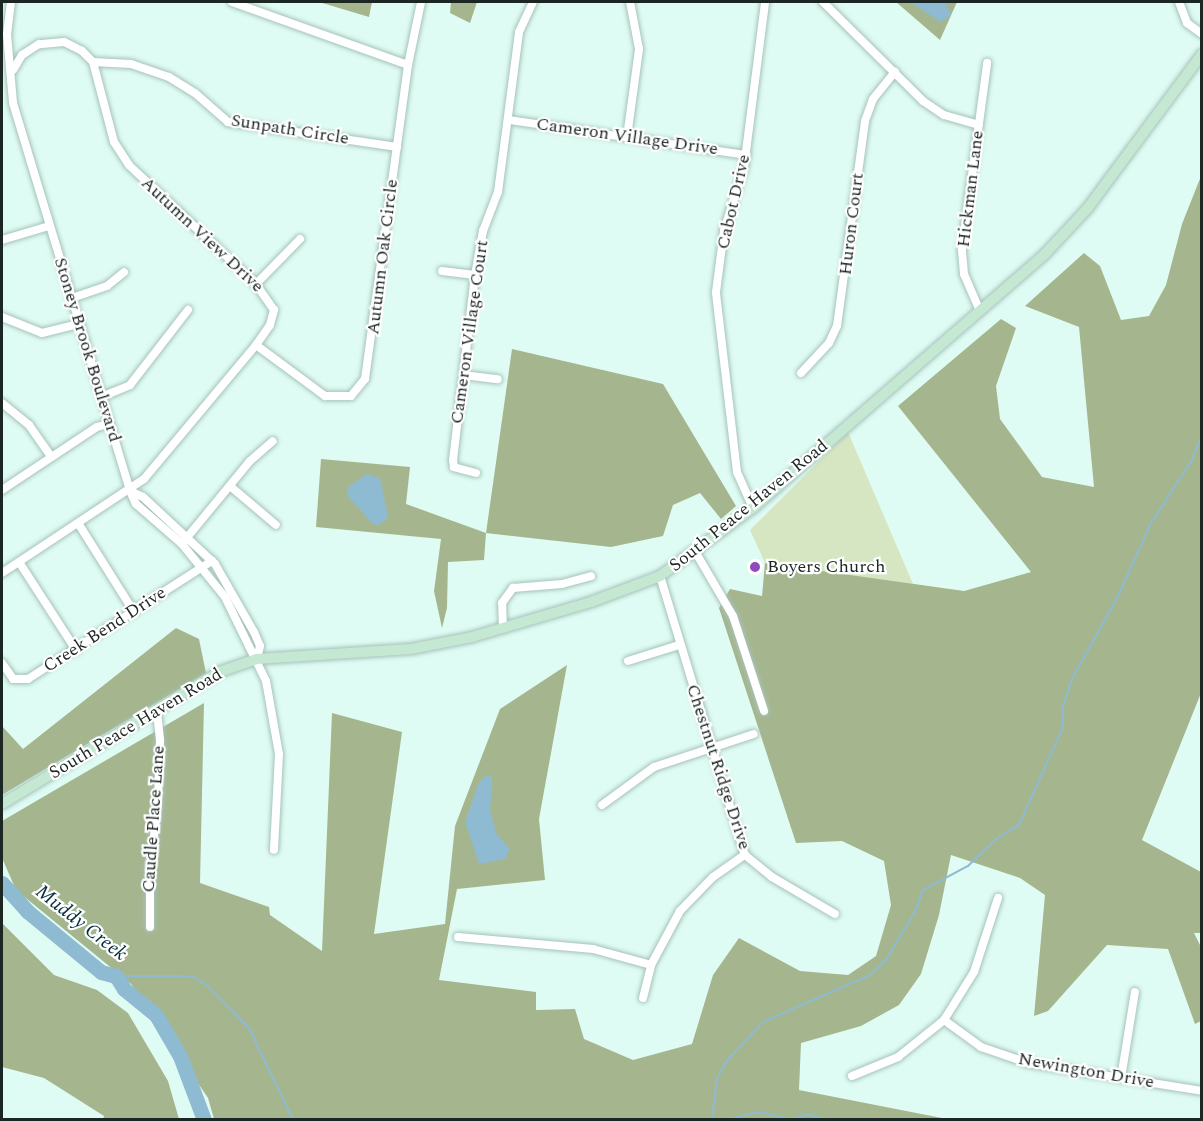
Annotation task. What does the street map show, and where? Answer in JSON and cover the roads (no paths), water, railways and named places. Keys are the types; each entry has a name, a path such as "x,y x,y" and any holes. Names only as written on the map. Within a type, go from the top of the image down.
{"main road":[{"name":"South Peace Haven Road","path":"2,804 219,672 257,659 411,649 503,628 638,587 660,576 696,553 753,508 980,311 1087,209 1202,54"}],"street":[{"name":"Stoney Brook Boulevard","path":"11,2 7,34 13,70 14,103 130,491 136,504 182,544 203,567 225,597 257,659"},
{"path":"232,2 408,65"},
{"name":"Autumn Oak Circle","path":"256,345 325,396 343,398 357,392 369,367 408,65 422,2"},
{"name":"Cameron Village Court","path":"476,473 454,467 475,275 483,231 498,192 519,32 533,2"},
{"path":"627,137 639,49 630,2"},
{"name":"Cabot Drive","path":"753,508 736,463 716,292 724,231 746,155 765,2"},
{"path":"823,2 933,108 979,125"},
{"path":"1179,2 1187,23 1202,34"},
{"path":"13,70 26,51 47,42 73,45 93,62"},
{"name":"Sunpath Circle","path":"93,62 131,64 169,77 195,93 228,122 397,147"},
{"name":"Autumn View Drive","path":"2,573 130,491 256,345 270,325 274,310 256,284 129,165 110,129 93,62"},
{"name":"Hickman Lane","path":"980,311 964,274 962,249 987,63"},
{"name":"Huron Court","path":"801,373 829,343 837,326 865,121 873,99 895,72"},
{"name":"Cameron Village Drive","path":"509,120 746,155"},
{"path":"2,240 49,226"},
{"path":"256,284 300,239"},
{"path":"441,271 475,275"},
{"path":"72,298 107,286 124,272"},
{"path":"101,397 130,385 188,310"},
{"path":"2,317 42,333 79,324"},
{"path":"463,375 498,379"},
{"path":"2,403 29,425 51,456"},
{"path":"2,490 51,456 108,423"},
{"path":"182,544 230,486 273,441"},
{"path":"230,486 276,525"},
{"path":"130,491 143,496 212,561 260,646 257,659 271,700 279,754 274,850"},
{"path":"78,523 134,612"},
{"path":"696,553 733,616 764,711"},
{"name":"Creek Bend Drive","path":"2,663 13,680 20,682 76,650 212,561"},
{"path":"19,562 76,650"},
{"path":"503,628 502,603 513,588 562,585 591,576"},
{"name":"Chestnut Ridge Drive","path":"660,576 679,645 746,855 772,877 835,914"},
{"path":"628,661 679,645"},
{"name":"Caudle Place Lane","path":"150,927 150,868 159,761 157,710"},
{"path":"602,805 654,767 711,746 754,734"},
{"path":"643,998 651,964 670,927 691,897 746,855"},
{"path":"852,1076 898,1056 944,1020 974,972 998,898"},
{"path":"458,938 593,949 651,964"},
{"path":"1121,1077 1135,992"},
{"name":"Newington Drive","path":"944,1020 981,1047 1028,1063 1202,1091"}],"water":[{"path":"910,2 945,2 951,15 941,22"},
{"path":"367,474 380,478 388,517 379,525 373,524 347,495 348,487"},
{"path":"487,775 491,775 490,809 496,833 510,849 505,859 479,864 465,822 479,782"}],"waterway":[{"path":"712,1120 717,1079 725,1063 763,1022 870,975 886,960 916,910 923,890 968,866 996,839 1019,825 1063,727 1063,708 1072,679 1118,596 1151,523 1192,460 1202,435"},
{"name":"Muddy Creek","path":"2,883 27,911 101,972 116,976 124,989 156,1015 180,1056 204,1120"},
{"path":"116,976 193,977 208,986 249,1028 293,1120"},
{"path":"724,1120 758,1112 790,1119 808,1115 831,1120"}],"place":[{"name":"Boyers Church","path":"755,567"}]}
